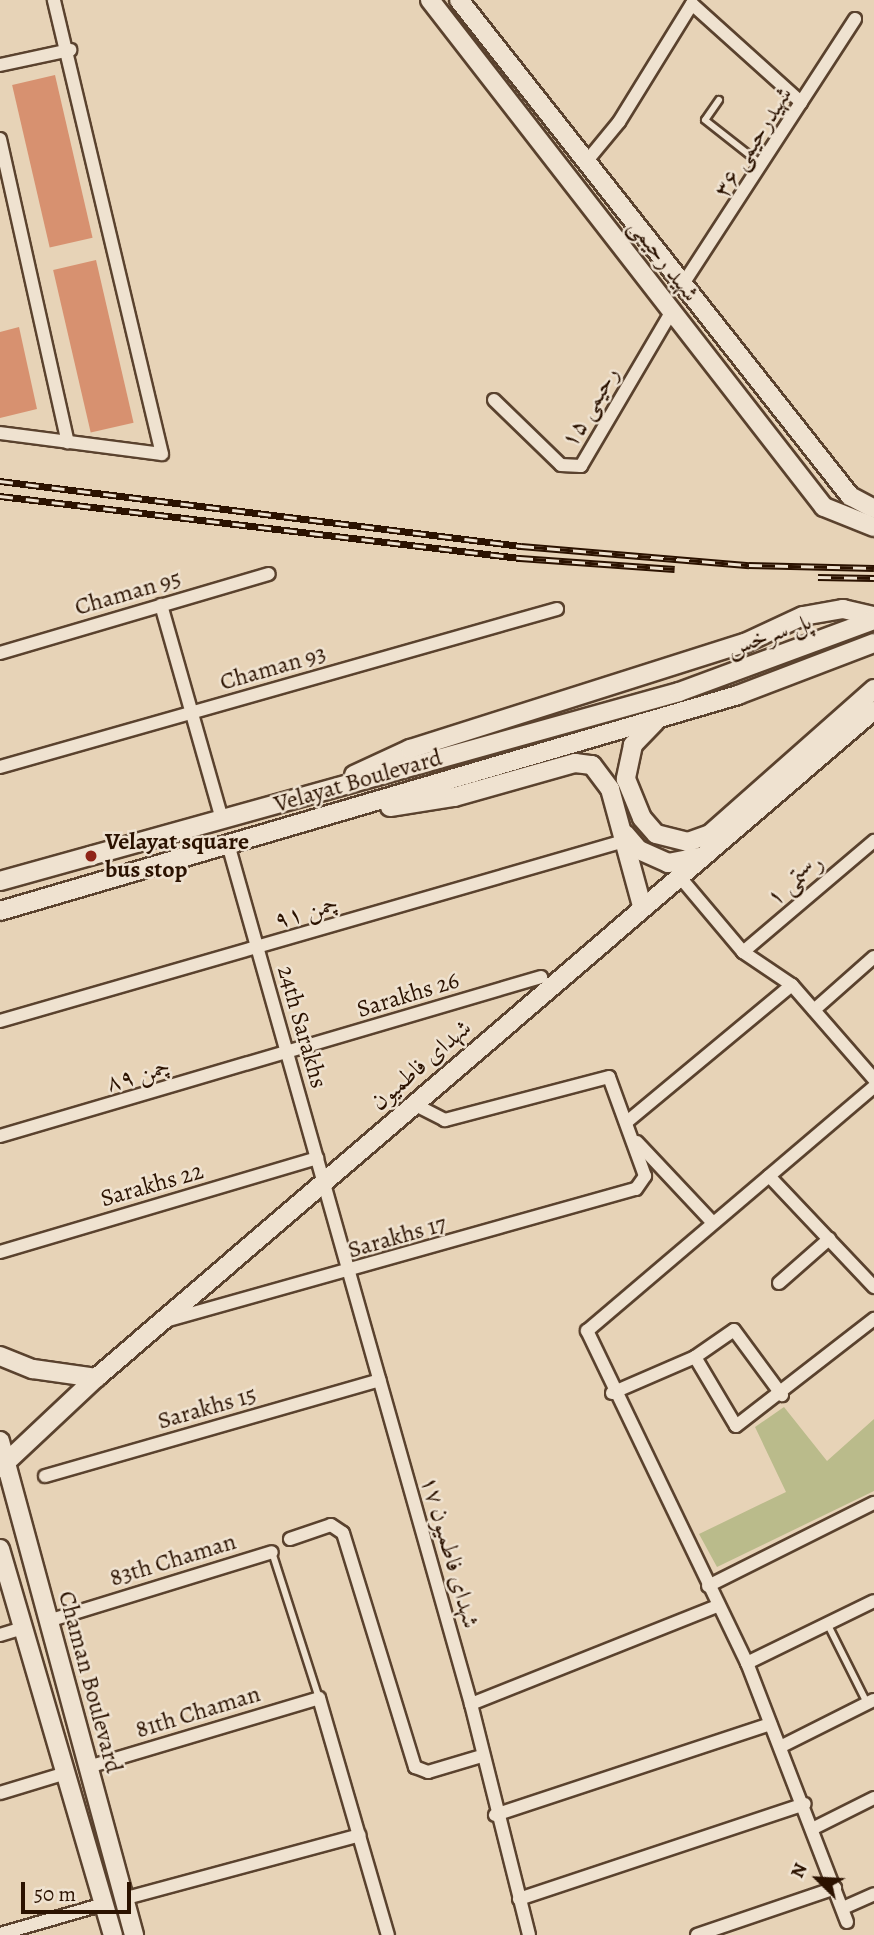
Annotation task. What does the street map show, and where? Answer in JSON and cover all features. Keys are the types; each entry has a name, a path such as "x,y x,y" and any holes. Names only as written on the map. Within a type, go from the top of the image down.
{"main road":[{"name":"شهید رحیمی","path":"430,0 824,507 874,527"},
{"name":"شهید رحیمی","path":"459,0 850,496 874,509"},
{"path":"729,384 750,369"},
{"path":"309,795 410,748 732,647 803,616 843,609 874,618"},
{"name":"پل سرخس","path":"679,692 874,618"},
{"name":"پل سرخس","path":"689,710 874,643"},
{"path":"658,719 633,745 626,779 642,818 656,834 688,842 710,834 874,689"},
{"name":"Velayat Boulevard","path":"0,881 679,692"},
{"name":"Velayat Boulevard","path":"0,911 689,710"},
{"name":"شهدای فاطمیون","path":"3,1465 96,1378 642,906 874,710"},
{"path":"320,817 454,797 575,763 602,771 624,837 642,906"},
{"path":"624,837 639,850 668,863 707,853"},
{"path":"0,1356 96,1378"},
{"name":"Chaman Boulevard","path":"0,1441 3,1465 134,1935"},
{"name":"Chaman Boulevard","path":"0,1549 113,1935"},
{"path":"23,1628 48,1621"},
{"path":"66,1773 88,1767"},
{"path":"104,1904 124,1899"}],"street":[{"path":"0,433 162,454 70,50 54,0"},
{"path":"586,162 620,122 692,4 801,102"},
{"name":"شهیدرحیمی ۳۶","path":"683,284 855,19"},
{"path":"0,65 70,50"},
{"path":"0,139 68,442"},
{"name":"رحیمی ۱۵","path":"494,400 561,465 581,466 672,311"},
{"name":"Chaman 95","path":"0,653 269,574"},
{"path":"161,605 222,819"},
{"name":"Chaman 93","path":"0,767 557,609"},
{"name":"چمن ۹۱","path":"0,1021 257,948 624,837"},
{"name":"رستمی ۱","path":"743,952 874,841"},
{"name":"24th Sarakhs","path":"228,844 324,1181"},
{"path":"679,876 743,952 792,985 874,1086 587,1331 612,1393 747,1663 805,1804 847,1922"},
{"path":"814,1010 874,957"},
{"name":"Sarakhs 26","path":"288,1054 541,977"},
{"path":"628,1121 792,985"},
{"name":"چمن ۸۹","path":"0,1136 288,1054"},
{"path":"413,1104 445,1120 609,1077 636,1141 713,1223"},
{"name":"Sarakhs 17","path":"161,1322 350,1273 642,1183 636,1141"},
{"name":"Sarakhs 22","path":"0,1252 317,1158"},
{"path":"769,1176 874,1287"},
{"name":"شهدای فاطمیون ۱۷","path":"324,1181 471,1704 495,1815 529,1935"},
{"path":"779,1283 829,1239"},
{"path":"695,1357 736,1426 782,1395 874,1319"},
{"path":"612,1393 695,1357 734,1330 782,1395"},
{"name":"Sarakhs 15","path":"45,1476 380,1380"},
{"path":"708,1586 874,1503"},
{"path":"290,1539 331,1525 343,1533 415,1767 428,1772 482,1756"},
{"name":"83th Chaman","path":"48,1621 272,1552"},
{"path":"747,1663 874,1601"},
{"path":"471,1704 717,1606"},
{"path":"0,1635 23,1628"},
{"path":"319,1698 388,1935"},
{"name":"81th Chaman","path":"88,1767 319,1698"},
{"path":"780,1747 872,1701"},
{"path":"495,1815 770,1724"},
{"path":"0,1793 66,1773"},
{"path":"814,1828 874,1798"},
{"path":"519,1899 805,1804"},
{"path":"124,1899 360,1835"},
{"path":"697,1935 835,1888"},
{"path":"843,1908 874,1894"},
{"path":"0,1934 104,1904"}],"lane":[{"path":"719,100 705,120 762,166"},
{"path":"272,1552 319,1698"},
{"path":"828,1625 872,1701"}],"green space":[{"path":"784,1407 827,1461 874,1419 874,1491 717,1567 699,1534 786,1492 755,1427"}],"building":[{"path":"55,75 93,238 50,248 12,85"},
{"path":"96,260 134,423 91,433 53,270"},
{"path":"19,327 37,409 0,418 0,332"}],"railway":[{"path":"0,481 521,546 749,565 874,568"},
{"path":"0,496 520,558 675,569"},
{"path":"818,577 874,578"}],"place":[{"name":"Velayat square bus stop","path":"91,856"}]}
